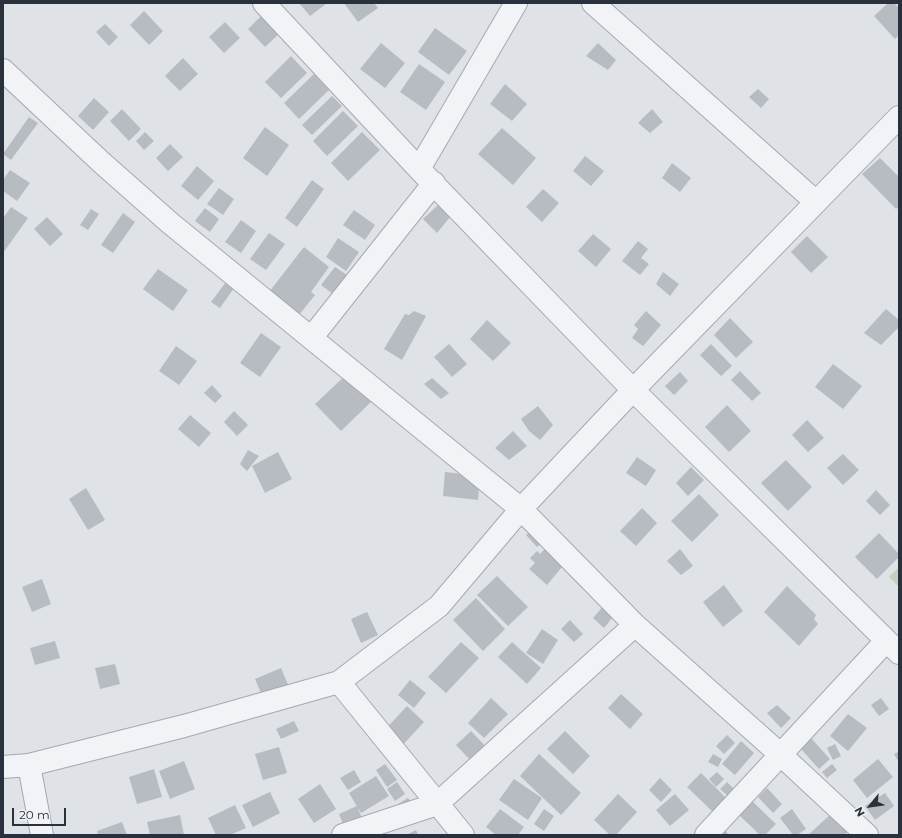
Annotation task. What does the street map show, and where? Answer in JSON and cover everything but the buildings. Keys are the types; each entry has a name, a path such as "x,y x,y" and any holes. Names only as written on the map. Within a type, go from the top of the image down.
{"street":[{"path":"264,3 427,176 633,390 893,647 782,755 706,835"},
{"path":"312,337 427,176 516,3"},
{"path":"593,3 816,202"},
{"path":"3,70 95,157 170,223 312,337 521,509 635,625 782,755 867,835"},
{"path":"3,767 29,765 184,726 339,682 439,606 521,509 633,390 899,117"},
{"path":"357,833 437,804 635,625"},
{"path":"339,682 462,835"},
{"path":"29,765 42,835"}],"green space":[{"path":"899,567 899,587 889,577"}]}
